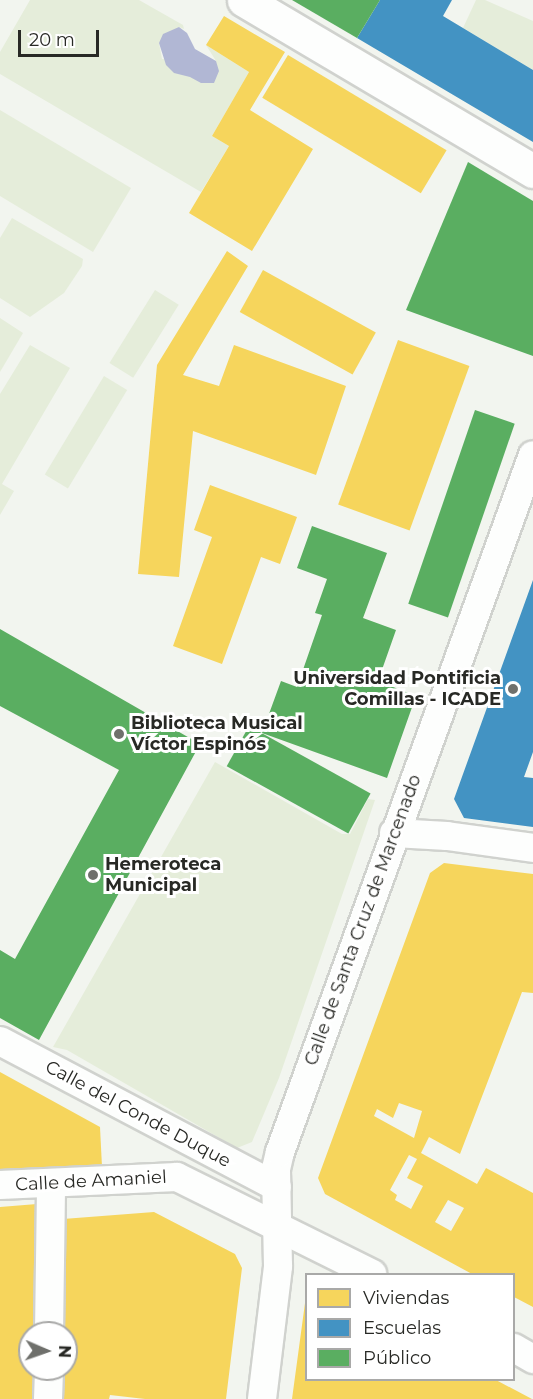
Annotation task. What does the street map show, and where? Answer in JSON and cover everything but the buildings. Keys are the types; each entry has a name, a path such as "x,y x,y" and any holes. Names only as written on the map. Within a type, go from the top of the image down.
{"street":[{"path":"244,0 533,171"},
{"name":"Calle de Santa Cruz de Marcenado","path":"262,1399 278,1266 276,1169 280,1152 533,455"},
{"path":"394,833 447,836 533,848"},
{"name":"Calle del Conde Duque","path":"0,1041 277,1187"},
{"path":"159,1177 170,1161 173,1133"},
{"name":"Calle de Amaniel","path":"0,1185 177,1177 277,1229"},
{"path":"49,1321 51,1183"},
{"path":"277,1229 312,1243 368,1273"},
{"path":"515,1349 533,1359"},
{"path":"48,1399 49,1381"}],"green space":[{"path":"30,0 139,0 183,25 184,29 179,27 159,43 162,59 216,61 206,45 249,72 212,136 229,146 201,192 0,74 0,52"},
{"path":"476,0 485,0 533,21 533,70 463,28"},
{"path":"0,110 131,188 93,252 0,196"},
{"path":"12,218 83,259 82,266 64,293 30,317 0,298 0,238"},
{"path":"155,290 179,305 133,378 109,363"},
{"path":"0,318 23,333 0,372"},
{"path":"30,345 70,368 2,484 14,491 0,515 0,394"},
{"path":"104,376 127,390 68,488 45,475"},
{"path":"215,762 342,834 350,834 368,799 375,800 279,1078 252,1142 237,1148 67,1050 53,1047"}],"water":[{"path":"179,27 187,33 195,49 216,61 219,71 214,83 201,83 190,77 174,73 166,65 159,43 163,34"}],"place":[{"name":"Universidad Pontificia Comillas - ICADE","path":"513,689"},
{"name":"Biblioteca Musical Víctor Espinós","path":"119,734"},
{"name":"Hemeroteca Municipal","path":"93,875"}]}
